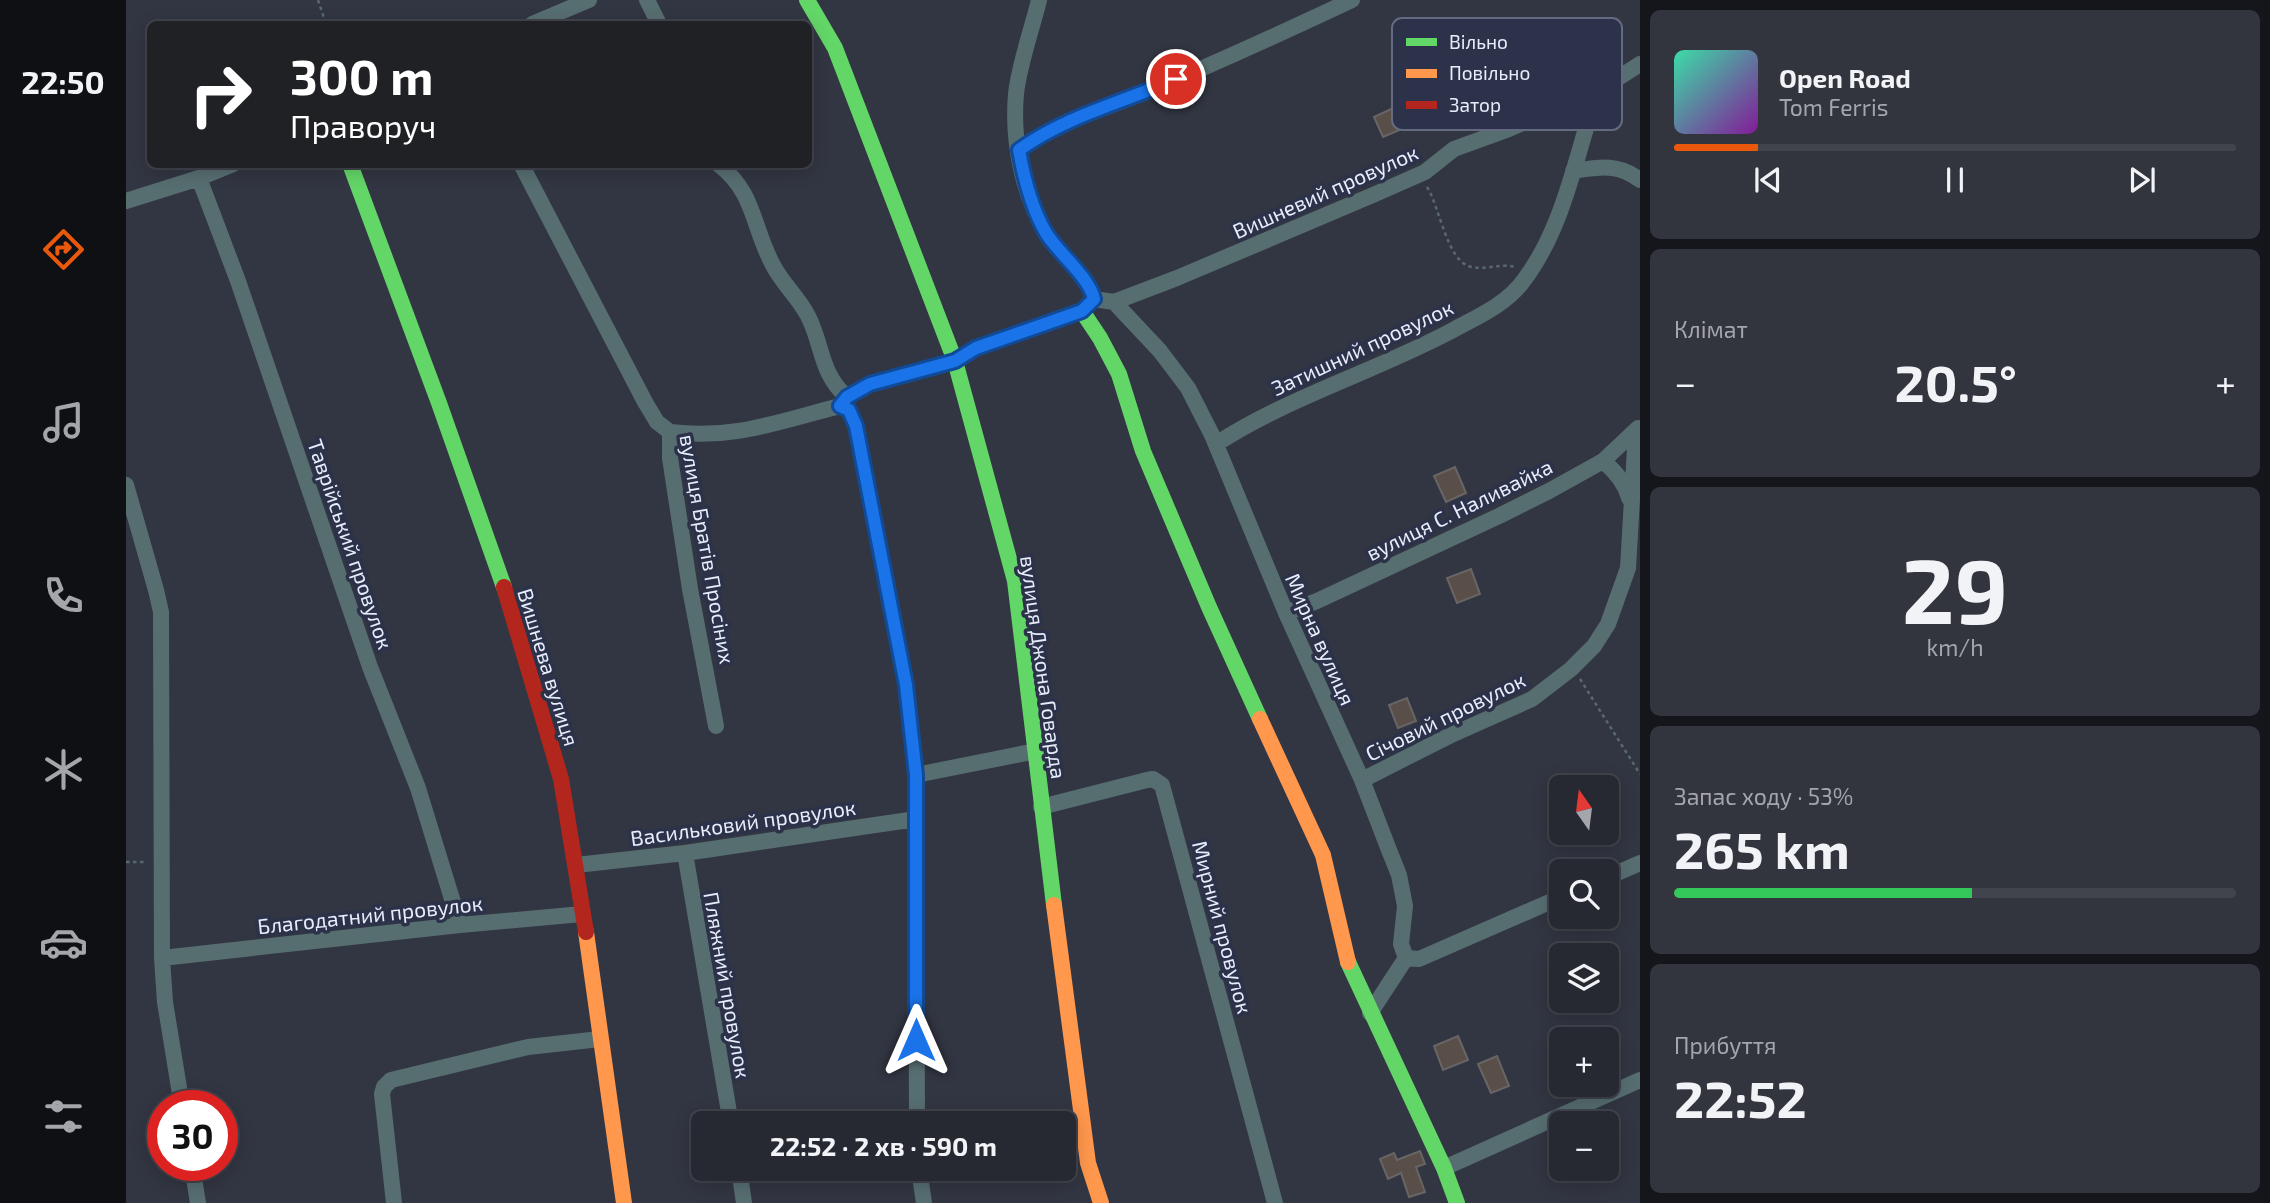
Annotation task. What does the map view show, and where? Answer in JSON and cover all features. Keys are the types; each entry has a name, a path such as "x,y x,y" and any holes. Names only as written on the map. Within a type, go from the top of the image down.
{"street":[{"path":"539,21 589,0"},
{"path":"647,0 658,21"},
{"name":"вулиця Джона Говарда","path":"807,0 835,48 955,361 1016,581 1041,807 1088,1163 1101,1203"},
{"path":"670,432 697,436 741,432 844,401 870,384 955,361 976,348 1082,311 1094,299 1092,289 1046,233 1026,185 1019,150 1017,92 1039,0"},
{"path":"1019,150 1035,138 1081,117 1158,87 1352,0"},
{"name":"Вишневий провулок","path":"1622,76 1640,64"},
{"name":"Вишневий провулок","path":"1094,299 1114,302 1216,262 1413,178 1454,149 1506,130"},
{"name":"Затишний провулок","path":"1216,444 1256,419 1401,357 1492,309 1523,283 1540,256 1573,171 1585,130"},
{"path":"1573,171 1612,166 1629,172 1640,180"},
{"path":"126,201 224,168"},
{"name":"Вишнева вулиця","path":"351,168 439,403 513,614 561,779 576,864 624,1203"},
{"name":"вулиця Братів Просіних","path":"523,168 645,402 657,422 670,432 670,458 690,589 716,726"},
{"path":"723,168 743,190 774,268 808,316 827,372 856,426 906,685 916,775 917,1111"},
{"name":"Таврійський провулок","path":"200,178 370,667 418,788 460,925"},
{"name":"Мирна вулиця","path":"1114,302 1160,351 1188,387 1216,444 1286,613 1362,780 1398,875 1405,906 1401,944 1406,958"},
{"path":"1082,311 1119,374 1143,451 1209,607 1311,824 1323,855 1349,966 1444,1168 1457,1203"},
{"name":"вулиця С. Наливайка","path":"1286,613 1501,515 1603,461 1638,428"},
{"name":"Січовий провулок","path":"1362,780 1448,736 1532,699 1573,667 1594,646 1608,624 1628,568 1638,428"},
{"name":"Січовий провулок","path":"1603,461 1615,471 1627,489 1631,507"},
{"path":"126,485 160,612 162,958 165,1002 179,1090"},
{"path":"916,775 1036,751"},
{"name":"Мирний провулок","path":"1041,807 1147,779 1153,779 1162,785 1275,1203"},
{"name":"Васильковий провулок","path":"576,864 685,853 916,819"},
{"name":"Пляжний провулок","path":"685,853 729,1111"},
{"path":"1619,872 1640,863"},
{"path":"1370,1013 1406,958 1419,959 1549,902"},
{"name":"Благодатний провулок","path":"162,958 582,914"},
{"path":"394,1203 382,1094 384,1087 391,1080 528,1047 600,1039"},
{"path":"1444,1168 1640,1080"},
{"path":"194,1181 198,1203"},
{"path":"741,1181 744,1203"},
{"path":"921,1181 924,1203"}],"path":[{"path":"318,0 325,21"},
{"path":"1413,178 1425,183 1431,192 1454,253 1463,265 1475,268 1514,265 1529,274"},
{"path":"1573,667 1640,774"},
{"path":"126,862 161,862"}],"building":[{"path":"1392,108 1392,130 1400,130 1383,137 1374,117"},
{"path":"1455,467 1466,493 1446,502 1434,476"},
{"path":"1471,569 1480,594 1457,603 1447,578"},
{"path":"1407,698 1416,721 1398,728 1389,705"},
{"path":"1458,1036 1468,1060 1443,1070 1434,1046"},
{"path":"1497,1056 1509,1086 1491,1093 1478,1064"},
{"path":"1420,1151 1425,1164 1416,1167 1425,1192 1409,1197 1401,1173 1388,1179 1380,1159 1394,1153 1397,1160"}],"traffic: fast":[{"path":"807,0 835,48 955,361 1015,581 1054,905"},
{"path":"351,168 504,587"},
{"path":"1082,311 1119,374 1143,451 1260,719"},
{"path":"1348,962 1444,1168 1457,1203"}],"traffic: slow":[{"path":"1260,719 1323,855 1348,962"},
{"path":"1054,905 1088,1163 1101,1203"},
{"path":"586,932 624,1203"}],"traffic: jam":[{"path":"504,587 561,779 586,932"}],"route":[{"path":"916,1040 916,775 906,685 856,426 849,410 840,406 847,397 870,384 955,361 976,348 1019,331 1082,311 1094,299 1092,289 1046,233 1026,185 1019,150 1035,138 1081,117 1176,79"}]}
